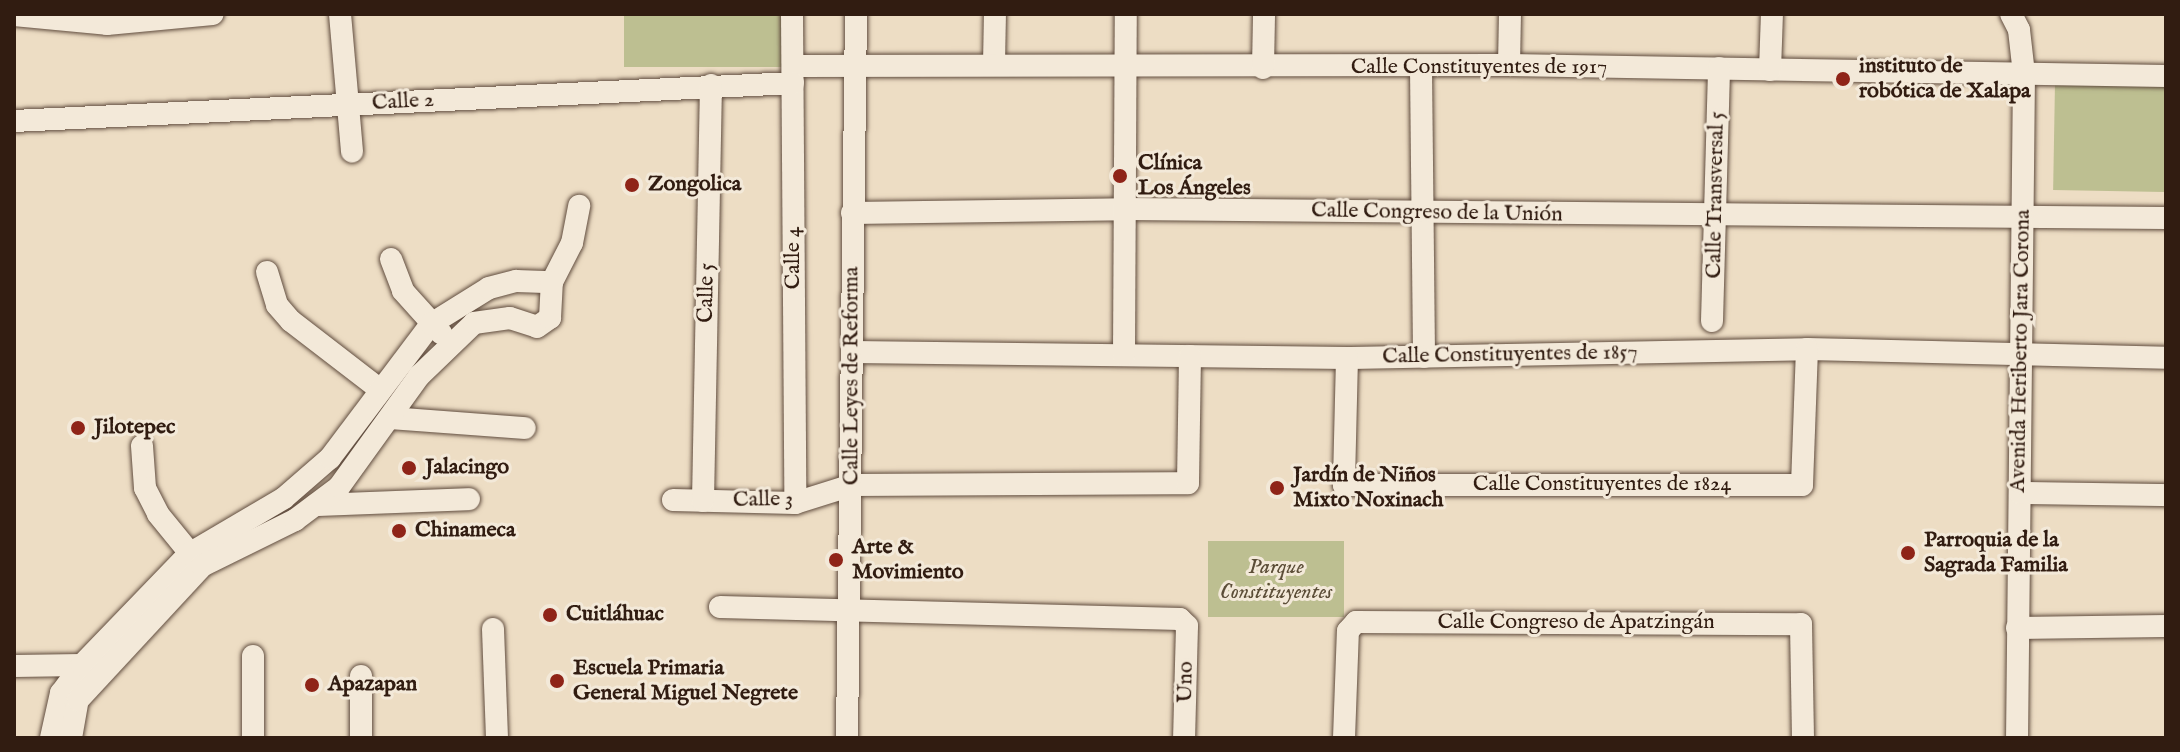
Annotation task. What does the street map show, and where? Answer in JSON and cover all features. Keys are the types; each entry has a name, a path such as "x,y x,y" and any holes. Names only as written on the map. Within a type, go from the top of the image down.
{"street":[{"path":"14,15 107,24 213,14"},
{"path":"340,14 352,151"},
{"name":"Calle 4","path":"792,14 795,503"},
{"name":"Calle Leyes de Reforma","path":"847,738 856,14"},
{"path":"994,64 995,14"},
{"path":"1124,355 1126,14"},
{"path":"1263,68 1264,14"},
{"path":"1509,65 1510,14"},
{"path":"1770,70 1772,14"},
{"name":"Avenida Heriberto Jara Corona","path":"2011,14 2019,30 2024,74 2017,738"},
{"name":"Calle Constituyentes de 1917","path":"793,74 855,65 994,64 1263,68 1509,65 2166,76"},
{"path":"1421,68 1420,212 1424,357"},
{"name":"Calle Transversal 5","path":"1712,321 1719,68"},
{"name":"Calle 2","path":"14,121 711,85 793,74"},
{"name":"Calle 5","path":"703,501 711,85"},
{"path":"71,738 78,700 195,560 316,505 339,487 449,343 474,323 495,317 537,327 550,318 552,282 572,243 579,206"},
{"name":"Calle Congreso de la Unión","path":"852,213 1126,209 2166,218"},
{"path":"391,259 403,291 449,343"},
{"path":"267,272 277,305 291,321 378,388"},
{"path":"51,738 61,693 82,665 195,560 304,483 330,458 378,388 431,324 489,288 516,281 552,282"},
{"name":"Calle Constituyentes de 1857","path":"853,352 1347,358 1807,349 2022,358 2166,358"},
{"name":"Calle Constituyentes de 1824","path":"1347,358 1344,485 1802,485 1807,349"},
{"path":"852,485 1188,483 1190,356"},
{"path":"391,418 525,428"},
{"path":"142,446 145,488 195,560"},
{"name":"Calle 3","path":"673,500 795,503 852,485"},
{"path":"2020,493 2166,495"},
{"path":"316,505 469,499"},
{"path":"720,607 849,613"},
{"name":"Uno","path":"849,613 1180,619 1187,626 1184,738"},
{"name":"Calle Congreso de Apatzingán","path":"1344,738 1348,631 1356,622 1801,624 1803,738"},
{"path":"2017,628 2166,626"},
{"path":"493,629 497,738"},
{"path":"253,656 253,738"},
{"path":"14,666 82,665"},
{"path":"361,676 361,738"}],"green space":[{"path":"624,14 793,14 793,67 624,67"},
{"path":"2055,83 2166,85 2164,192 2053,190"},
{"name":"Parque Constituyentes","path":"1208,541 1344,541 1344,617 1208,617"}],"place":[{"name":"instituto de robótica de Xalapa","path":"1843,79"},
{"name":"Clínica Los Ángeles","path":"1120,176"},
{"name":"Zongolica","path":"632,185"},
{"name":"Jilotepec","path":"78,428"},
{"name":"Jalacingo","path":"409,468"},
{"name":"Jardín de Niños Mixto Noxinach","path":"1277,488"},
{"name":"Chinameca","path":"399,531"},
{"name":"Parroquia de la Sagrada Familia","path":"1908,553"},
{"name":"Arte & Movimiento","path":"836,560"},
{"name":"Cuitláhuac","path":"550,615"},
{"name":"Escuela Primaria General Miguel Negrete","path":"557,681"},
{"name":"Apazapan","path":"312,685"}]}
